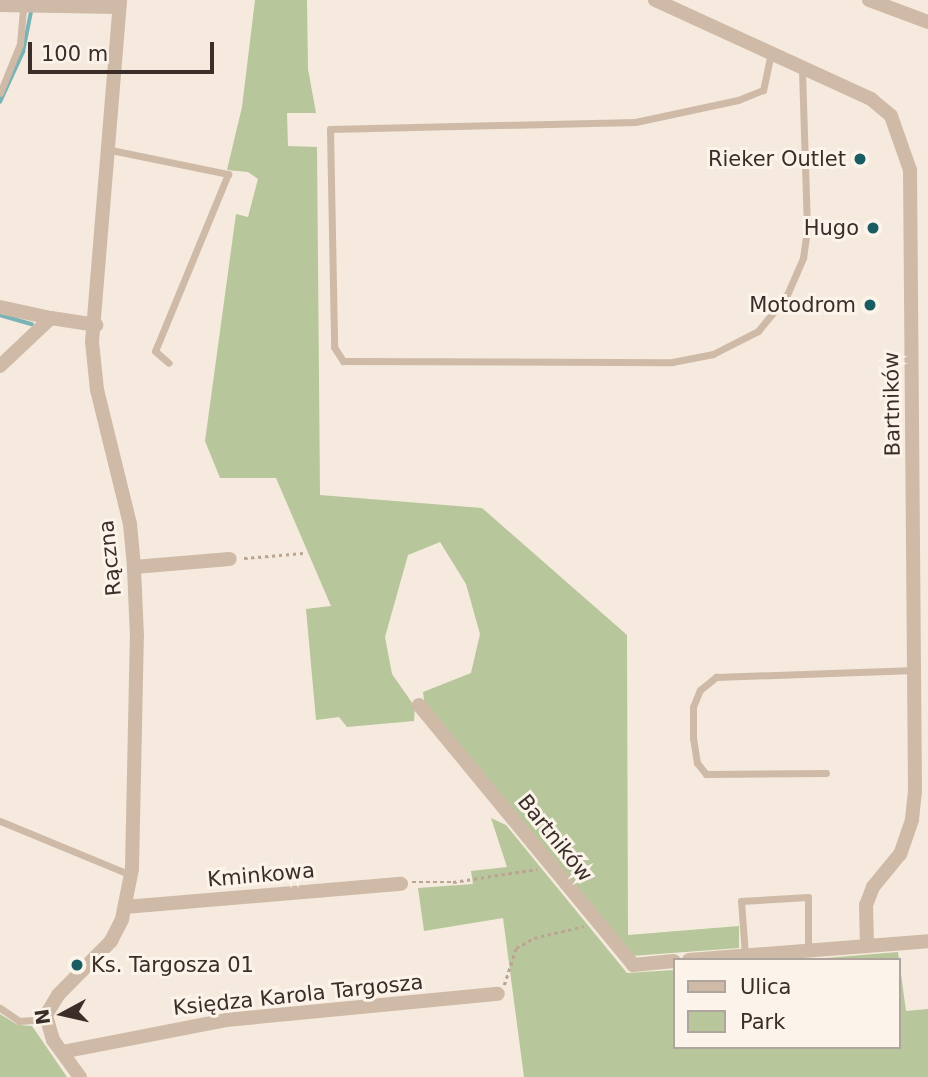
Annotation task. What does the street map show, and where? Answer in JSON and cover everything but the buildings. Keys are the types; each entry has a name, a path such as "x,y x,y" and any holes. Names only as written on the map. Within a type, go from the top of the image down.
{"street":[{"name":"Bartników","path":"655,0 870,99 891,116 910,170 916,670 912,820 900,854 878,879 866,905 867,946"},
{"path":"869,0 928,22"},
{"path":"0,5 23,7 117,2"},
{"name":"Rączna","path":"45,1019 58,995 111,941 125,907 131,875 137,637 134,567 130,524 97,390 92,342 96,325 96,268 117,2"},
{"path":"0,307 96,325"},
{"path":"0,366 51,318"},
{"path":"134,567 230,559"},
{"name":"Bartników","path":"419,705 633,965 673,961"},
{"name":"Kminkowa","path":"125,907 401,884"},
{"path":"711,958 928,941"},
{"name":"Księdza Karola Targosza","path":"62,1052 85,1044 226,1020 499,994"},
{"path":"45,1019 62,1052 80,1077"}],"lane":[{"path":"0,93 20,44 23,7"},
{"path":"771,52 763,90 738,100 635,122 330,129 334,346 343,361 672,362 713,354 758,331 786,298 803,258 807,229 802,68"},
{"path":"106,149 228,174 155,351 169,363"},
{"path":"826,773 706,774 697,763 693,738 694,707 700,690 716,677 916,670"},
{"path":"0,821 131,875"},
{"path":"745,955 741,901 808,897 808,950"},
{"path":"0,1008 19,1021 45,1019"}],"path":[{"path":"230,559 303,553"},
{"path":"401,884 453,882 551,867"},
{"path":"499,994 516,948 547,934 597,923"}],"green space":[{"path":"255,0 307,0 308,69 316,113 287,113 288,146 317,147 320,495 482,508 627,635 628,935 739,926 739,948 631,956 425,707 423,692 471,673 480,634 466,584 440,542 408,555 385,637 392,674 415,707 414,721 347,727 339,717 316,720 306,609 331,606 276,478 220,478 205,441 236,214 248,217 258,179 248,172 227,170 242,107"},
{"path":"491,818 506,825 627,973 673,970 673,1049 900,1049 900,967 906,1011 928,1009 928,1077 524,1077 503,918 424,931 418,888 473,884 471,871 507,867"},
{"path":"898,952 899,958 826,958"},
{"path":"0,1014 18,1025 32,1026 67,1077 0,1077"}],"waterway":[{"path":"0,102 23,52 31,12"},
{"path":"0,315 32,324"}],"place":[{"name":"Rieker Outlet","path":"860,159"},
{"name":"Hugo","path":"873,228"},
{"name":"Motodrom","path":"870,305"},
{"name":"Ks. Targosza 01","path":"77,965"}]}
